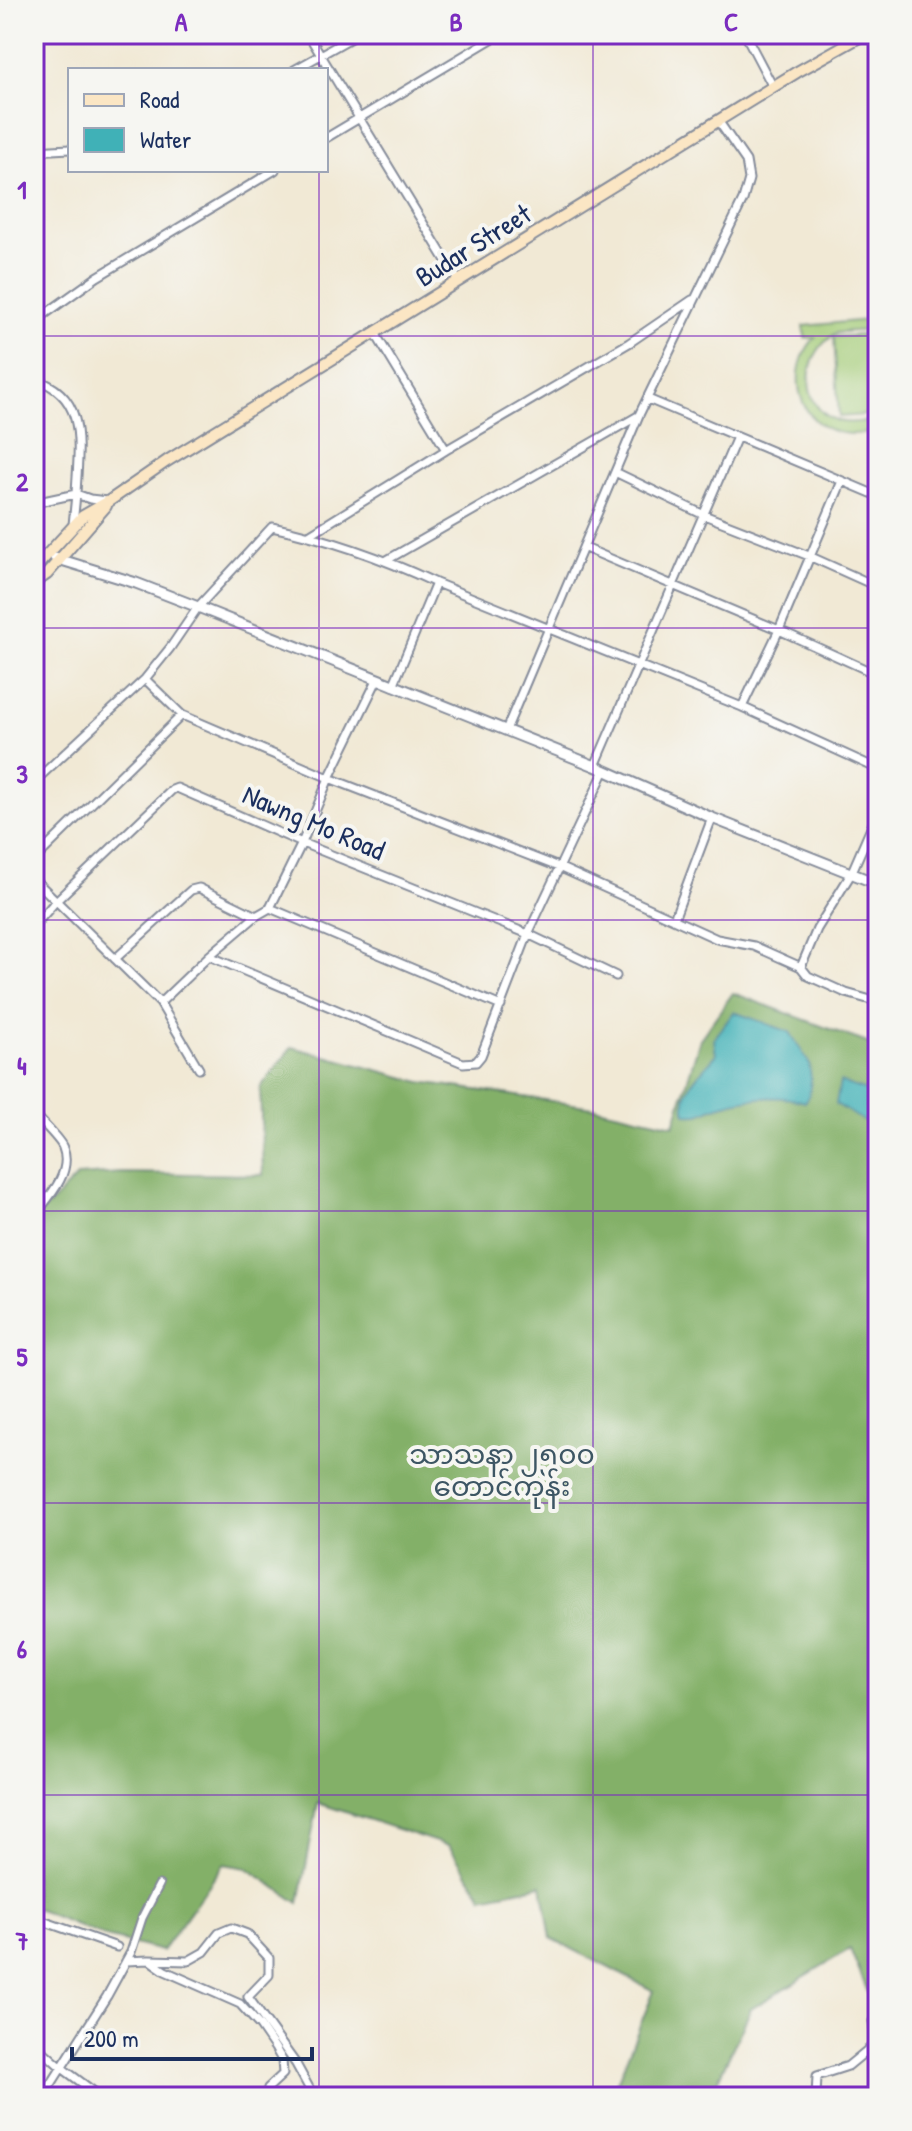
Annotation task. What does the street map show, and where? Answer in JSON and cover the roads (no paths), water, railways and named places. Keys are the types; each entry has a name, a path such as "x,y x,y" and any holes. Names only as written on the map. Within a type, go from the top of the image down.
{"main road":[{"name":"Budar Street","path":"53,558 73,525 83,516 167,461 773,87 865,34"},
{"path":"34,569 53,558 90,527 109,501"},
{"path":"34,583 47,574 53,558"}],"street":[{"path":"308,34 459,282"},
{"path":"298,68 358,34"},
{"path":"328,137 500,34"},
{"path":"745,34 773,87"},
{"path":"506,730 639,415 743,200 749,179 746,161 719,122"},
{"path":"34,151 68,149"},
{"path":"34,322 97,277 272,172"},
{"path":"309,535 446,450 629,343 695,298"},
{"path":"375,333 446,450"},
{"path":"34,379 50,384 72,405 78,435 73,525"},
{"path":"648,399 878,496"},
{"path":"387,560 639,415"},
{"path":"209,956 449,1057 470,1064 476,1062 528,934 561,868 639,666 737,437"},
{"path":"615,472 704,515 878,587"},
{"path":"742,707 779,630 842,481"},
{"path":"34,503 76,494 109,501"},
{"path":"34,782 145,679 198,607 272,527 309,535 387,560 436,583 742,707 878,769"},
{"path":"585,548 878,675"},
{"path":"53,558 136,583 198,607 600,768 712,818 878,884"},
{"path":"393,686 436,583"},
{"path":"145,679 182,715 329,778 561,868 717,939 754,946 801,967 808,976 846,993 878,1002"},
{"path":"160,1003 209,956 270,908 377,680"},
{"path":"34,860 182,715"},
{"name":"Nawng Mo Road","path":"34,926 56,901 177,788 302,843 528,934 616,976"},
{"path":"801,967 817,929 851,874 878,812"},
{"path":"674,919 712,818"},
{"path":"34,879 160,1003 199,1069"},
{"path":"115,959 191,890 199,888 256,916"},
{"path":"270,908 501,1006"},
{"path":"34,1113 63,1147 65,1165 62,1178 34,1216"},
{"path":"43,2097 107,1996 159,1885"},
{"path":"34,1918 117,1947"},
{"path":"126,1961 188,1961 204,1952 219,1933 231,1928 247,1934 269,1958 269,1975 240,2004"},
{"path":"149,1960 165,1971 240,2004 260,2026 282,2060 283,2074 268,2088 266,2097"},
{"path":"248,1997 296,2064 314,2097"},
{"path":"816,2097 817,2076 848,2066 876,2043 873,2021"},
{"path":"34,2043 101,2097"}],"water":[{"path":"734,1012 790,1032 809,1063 811,1079 805,1102 774,1097 753,1098 698,1114 686,1114 688,1089 716,1055 714,1039"},
{"path":"840,1082 878,1095 878,1127 836,1104"}],"park label":[{"name":"သာသနာ ၂၅၀၀ တောင်ကုန်း","path":"502,1470"}]}
